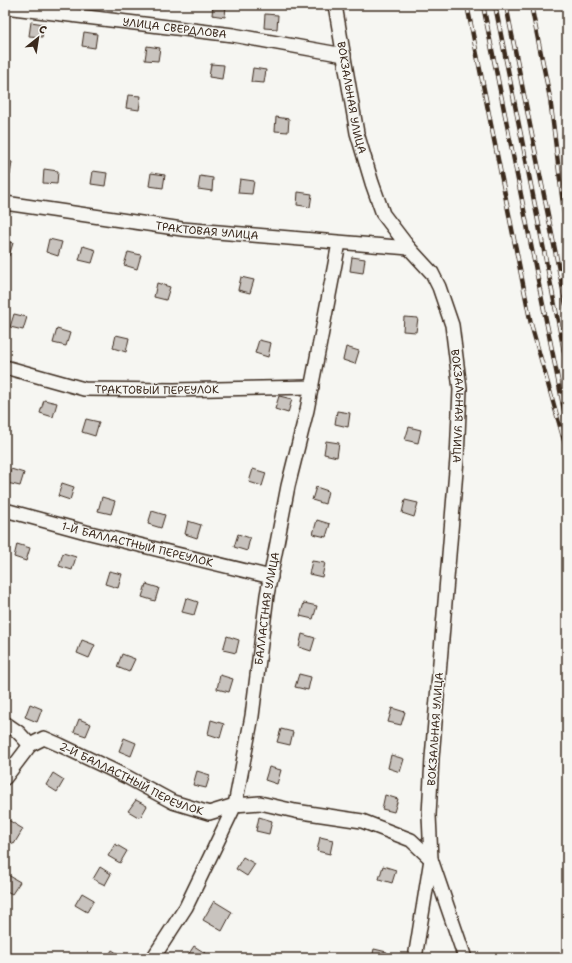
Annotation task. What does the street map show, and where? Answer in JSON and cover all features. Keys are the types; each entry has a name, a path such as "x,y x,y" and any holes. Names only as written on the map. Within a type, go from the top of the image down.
{"street":[{"name":"ВОКЗАЛЬНАЯ УЛИЦА","path":"335,5 357,133 372,183 383,214 432,273 439,287 452,326 460,389 456,466 432,758 429,815 431,859"},
{"name":"УЛИЦА СВЕРДЛОВА","path":"5,7 233,35 344,55"},
{"name":"ТРАКТОВАЯ УЛИЦА","path":"5,203 182,229 410,248"},
{"name":"БАЛЛАСТНАЯ УЛИЦА","path":"153,958 186,908 236,805 252,716 266,603 288,486 312,387 339,243"},
{"name":"ТРАКТОВЫЙ ПЕРЕУЛОК","path":"5,367 84,389 174,390 312,387"},
{"name":"1-Й БАЛЛАСТНЫЙ ПЕРЕУЛОК","path":"5,510 102,536 271,577"},
{"path":"5,723 18,732 30,744 5,778"},
{"name":"2-Й БАЛЛАСТНЫЙ ПЕРЕУЛОК","path":"30,744 44,738 127,777 173,802 209,812 236,805 260,803 295,811 362,820 411,840 431,859"},
{"path":"416,958 431,859"},
{"path":"431,859 464,958"}],"building":[{"path":"152,5 166,5 165,8"},
{"path":"213,5 226,5 225,17 212,15"},
{"path":"265,14 278,15 277,29 264,28"},
{"path":"31,22 44,24 42,37 29,36"},
{"path":"84,32 97,34 95,48 82,46"},
{"path":"147,46 160,48 158,61 145,60"},
{"path":"211,64 224,65 222,79 209,77"},
{"path":"253,68 266,70 264,83 251,82"},
{"path":"128,95 141,96 139,110 126,108"},
{"path":"276,117 289,119 288,132 275,131"},
{"path":"5,161 12,162 10,175 5,174"},
{"path":"44,169 58,171 57,184 43,183"},
{"path":"93,171 107,173 105,186 91,184"},
{"path":"151,173 165,175 163,188 149,186"},
{"path":"200,176 213,178 212,191 198,189"},
{"path":"240,179 254,181 252,194 238,193"},
{"path":"298,192 312,194 310,207 297,205"},
{"path":"49,239 62,242 58,256 46,252"},
{"path":"5,241 13,243 9,256 5,255"},
{"path":"83,246 96,250 92,263 79,260"},
{"path":"128,252 141,255 137,269 124,265"},
{"path":"352,257 365,259 363,273 350,271"},
{"path":"241,277 254,280 250,293 238,290"},
{"path":"157,283 170,287 166,300 154,297"},
{"path":"14,314 27,317 23,330 10,327"},
{"path":"404,317 418,318 416,332 403,331"},
{"path":"57,329 70,333 66,346 53,343"},
{"path":"116,335 129,338 126,352 113,348"},
{"path":"259,340 271,343 268,357 255,353"},
{"path":"346,347 359,351 355,364 343,360"},
{"path":"279,396 292,399 288,413 275,409"},
{"path":"44,400 57,403 53,417 40,413"},
{"path":"337,411 350,413 348,427 335,424"},
{"path":"86,419 99,422 95,436 82,432"},
{"path":"409,427 421,430 418,443 405,440"},
{"path":"326,441 339,443 337,457 324,454"},
{"path":"11,469 24,473 20,486 7,483"},
{"path":"253,469 266,473 262,486 249,482"},
{"path":"62,483 74,487 70,500 58,496"},
{"path":"316,487 328,491 325,504 312,500"},
{"path":"102,497 115,501 111,514 98,511"},
{"path":"405,500 418,503 414,517 402,513"},
{"path":"152,511 165,515 161,528 148,524"},
{"path":"317,520 330,524 326,537 313,534"},
{"path":"188,521 201,525 197,538 185,534"},
{"path":"238,534 250,538 247,551 234,547"},
{"path":"17,544 30,548 26,561 14,557"},
{"path":"63,553 76,557 72,570 59,566"},
{"path":"312,561 325,563 322,577 309,574"},
{"path":"109,571 122,574 118,588 105,584"},
{"path":"146,584 159,588 155,601 142,597"},
{"path":"186,598 198,602 194,615 182,612"},
{"path":"304,603 317,606 313,619 300,616"},
{"path":"302,634 315,638 311,651 299,647"},
{"path":"227,636 239,640 236,653 223,650"},
{"path":"82,640 95,645 89,658 77,653"},
{"path":"122,654 135,659 129,672 117,667"},
{"path":"299,674 311,677 308,690 295,687"},
{"path":"220,675 233,679 229,692 217,689"},
{"path":"5,693 10,695 5,706"},
{"path":"30,704 42,709 37,722 25,717"},
{"path":"392,708 405,712 401,725 388,722"},
{"path":"79,719 91,724 86,736 74,732"},
{"path":"211,720 224,724 220,738 208,734"},
{"path":"281,729 293,732 290,745 277,742"},
{"path":"124,738 136,743 131,756 119,751"},
{"path":"391,755 404,759 400,772 388,768"},
{"path":"269,767 281,770 277,784 265,780"},
{"path":"197,771 210,775 206,788 193,785"},
{"path":"53,773 64,780 57,792 46,785"},
{"path":"385,795 398,799 394,812 382,809"},
{"path":"136,800 147,806 140,818 128,811"},
{"path":"259,817 272,821 269,834 256,831"},
{"path":"5,818 23,829 14,844 5,839"},
{"path":"320,837 333,840 330,854 317,851"},
{"path":"115,844 127,851 120,863 108,856"},
{"path":"243,857 255,864 247,876 236,869"},
{"path":"383,866 396,870 392,883 379,879"},
{"path":"100,867 111,874 105,885 93,879"},
{"path":"8,875 20,882 12,894 5,890 5,881"},
{"path":"82,893 94,900 87,912 75,905"},
{"path":"214,901 232,912 222,931 203,920"},
{"path":"194,946 205,953 202,958 186,958"},
{"path":"374,949 387,952 386,958 372,958"},
{"path":"112,950 123,957 123,958 107,958"}],"railway":[{"path":"467,5 531,324 567,451"},
{"path":"483,5 567,425"},
{"path":"495,5 567,366"},
{"path":"506,5 567,310"},
{"path":"531,5 550,98 567,237"}]}
